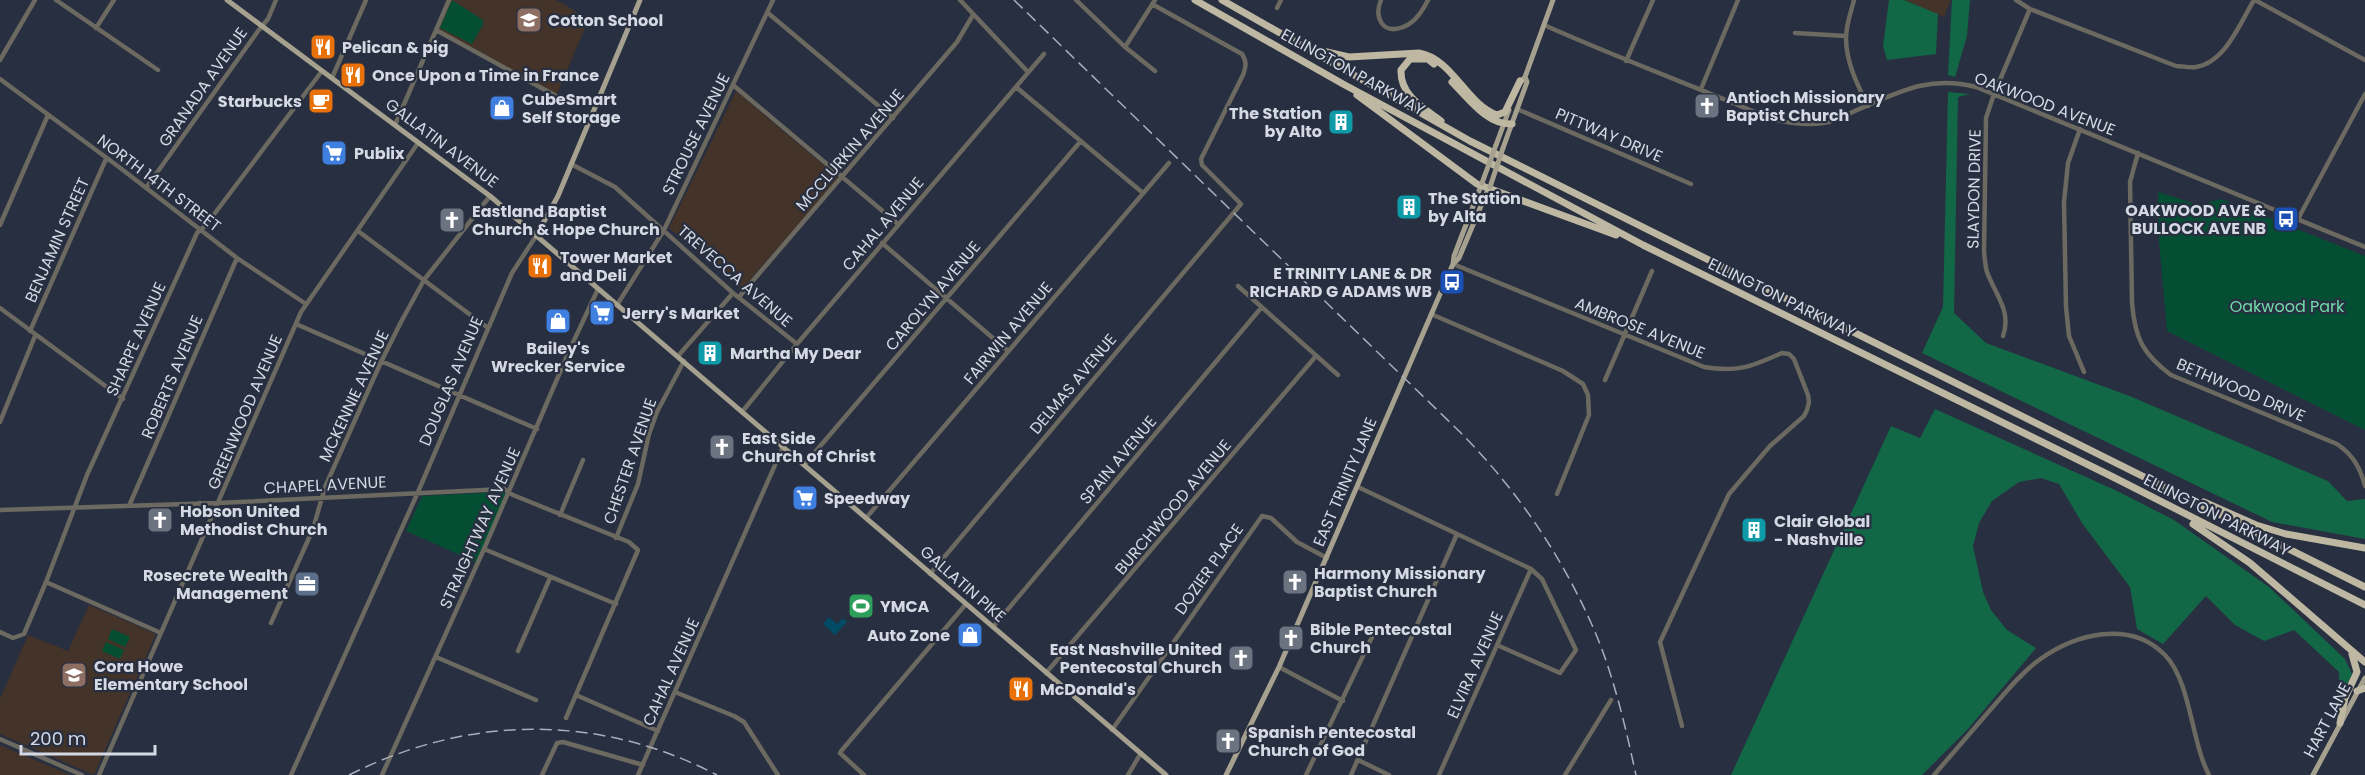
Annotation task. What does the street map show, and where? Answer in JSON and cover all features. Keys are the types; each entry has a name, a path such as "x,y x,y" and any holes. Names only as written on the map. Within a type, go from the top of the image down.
{"highway":[{"name":"ELLINGTON PARKWAY","path":"1196,0 1343,84 1643,245 2113,477 2166,506 2365,605"},
{"name":"ELLINGTON PARKWAY","path":"1222,0 1470,141 2365,587"},
{"path":"1300,46 1349,57 1419,53 1429,55 1442,65 1484,108 1507,123"},
{"path":"1470,141 1410,97 1402,86 1401,70 1405,63 1418,58 1428,59 1482,112 1507,123"},
{"path":"1497,115 1505,112 1509,107 1522,79"},
{"path":"1343,84 1486,186 1643,245"},
{"path":"2120,466 2256,525 2286,534 2365,548"},
{"path":"2166,506 2250,563 2365,662"},
{"path":"2340,723 2345,699 2357,672 2351,652"},
{"path":"2357,691 2365,688"}],"main road":[{"name":"GALLATIN AVENUE","path":"227,0 490,196 742,412"},
{"name":"DOUGLAS AVENUE","path":"536,236 558,196 640,0"},
{"name":"EAST TRINITY LANE","path":"1486,186 1496,145 1507,123 1553,0"},
{"name":"EAST TRINITY LANE","path":"1226,775 1279,667 1453,264 1460,258 1486,186 1503,148 1507,123 1517,110 1527,82 1522,79"},
{"name":"GALLATIN PIKE","path":"742,412 1166,775"},
{"name":"HART LANE","path":"2313,775 2365,678"}],"street":[{"path":"0,60 35,0"},
{"path":"56,0 158,70"},
{"path":"96,28 114,0"},
{"name":"GRANADA AVENUE","path":"146,188 268,19 276,0"},
{"path":"332,78 366,0"},
{"path":"395,125 449,0"},
{"name":"STROUSE AVENUE","path":"617,305 664,230 773,0"},
{"path":"960,0 1028,72"},
{"path":"1076,0 1125,47 1155,71"},
{"path":"1276,8 1281,0"},
{"path":"1381,0 1377,10 1378,18 1385,26 1394,29 1402,28 1410,23 1422,11 1428,0"},
{"path":"1626,61 1653,0"},
{"path":"1701,89 1738,0"},
{"path":"1854,0 1846,36 1851,67 1868,106"},
{"path":"2016,0 2030,9 2176,66 2194,68 2220,55 2255,0 2365,60"},
{"path":"1125,47 1153,2"},
{"name":"DELMAS AVENUE","path":"930,574 1241,204 1208,172 1202,165 1201,159 1243,75 1246,60 1242,54 1153,2"},
{"name":"SLAYDON DRIVE","path":"2003,336 2007,326 2006,315 1987,271 1984,252 1986,118 2030,9"},
{"path":"768,13 893,118"},
{"name":"MCCLURKIN AVENUE","path":"739,297 957,42 973,15"},
{"name":"OAKWOOD AVENUE","path":"1544,25 1626,61 1650,68 1769,118 1804,125 1831,122 1914,86 1934,83 1961,84 1994,94 2365,248"},
{"path":"436,30 556,96"},
{"path":"1795,33 1846,36"},
{"name":"CAHAL AVENUE","path":"742,412 897,224 1044,54"},
{"name":"SHARPE AVENUE","path":"0,632 13,638 24,634 87,475 197,233 322,71"},
{"name":"NORTH 14TH STREET","path":"0,79 202,229 237,258 306,304"},
{"path":"733,85 897,224"},
{"path":"1016,87 1143,193"},
{"path":"2298,219 2365,94"},
{"name":"PITTWAY DRIVE","path":"1517,110 1691,184"},
{"path":"0,225 48,115"},
{"path":"2080,129 2068,163 2064,214 2066,307 2069,336 2084,372"},
{"name":"CAROLYN AVENUE","path":"804,465 1080,141"},
{"name":"GREENWOOD AVENUE","path":"99,775 306,304 418,143"},
{"name":"BETHWOOD DRIVE","path":"2138,153 2130,182 2133,321 2139,340 2152,361 2171,375 2337,444 2350,453 2360,469 2365,486"},
{"name":"BENJAMIN STREET","path":"30,331 106,159"},
{"name":"FAIRWIN AVENUE","path":"866,518 1169,163"},
{"name":"TREVECCA AVENUE","path":"571,165 615,186 733,293 797,344"},
{"name":"MCKENNIE AVENUE","path":"271,623 314,529 322,497 381,362 424,280 490,196"},
{"path":"358,231 489,328"},
{"name":"DOUGLAS AVENUE","path":"291,775 418,492 512,273 536,236"},
{"path":"882,243 1008,351"},
{"name":"ROBERTS AVENUE","path":"129,506 237,258"},
{"name":"AMBROSE AVENUE","path":"1453,264 1687,361 1724,371 1743,369 1782,353 1789,354 1794,359 1808,395 1809,402 1804,417 1770,446 1729,494 1660,642 1682,726"},
{"path":"1605,380 1652,271"},
{"path":"1238,286 1338,375"},
{"name":"STRAIGHTWAY AVENUE","path":"382,775 598,289"},
{"path":"678,356 733,293"},
{"path":"0,308 123,399"},
{"name":"SPAIN AVENUE","path":"993,627 1261,308"},
{"path":"1431,314 1563,370 1583,384 1588,395 1589,415 1557,494"},
{"path":"296,324 537,429"},
{"path":"0,422 35,336"},
{"name":"BURCHWOOD AVENUE","path":"1046,673 1122,587 1316,356"},
{"name":"CHESTER AVENUE","path":"616,538 638,484 649,434 657,412 684,362"},
{"name":"CAHAL AVENUE","path":"638,775 783,447"},
{"path":"560,515 583,460"},
{"path":"1358,487 1528,568 1542,579 1576,650 1560,673 1497,645"},
{"name":"CHAPEL AVENUE","path":"0,510 218,503 504,489 635,546 638,550 616,604"},
{"path":"200,503 208,510 211,519"},
{"name":"DOZIER PLACE","path":"1112,730 1262,516 1271,518 1297,542 1327,558"},
{"path":"1351,775 1457,534"},
{"path":"484,549 616,604 566,717"},
{"name":"ELVIRA AVENUE","path":"1438,775 1497,645 1528,568"},
{"path":"519,651 550,578"},
{"path":"46,582 161,633"},
{"path":"864,775 840,753 966,604"},
{"path":"1306,775 1374,633"},
{"path":"1934,775 2005,693 2038,660 2074,641 2112,633 2139,638 2165,655 2181,687 2200,756 2209,775"},
{"path":"436,657 536,700"},
{"path":"1279,667 1343,700"},
{"path":"675,692 744,722 778,775"},
{"path":"576,695 658,731"},
{"path":"1565,775 1611,700"},
{"path":"0,739 82,775"},
{"path":"542,775 554,747 557,743 563,742 643,765"},
{"path":"1128,775 1141,753"},
{"path":"1358,760 1389,775"}],"shaded area":[{"path":"449,0 556,0 589,19 556,96 436,30"},
{"path":"1904,0 1951,0 1944,17"},
{"path":"736,91 839,178 742,289 669,228"},
{"name":"Cora Howe Elementary School","path":"89,605 156,634 94,775 0,734 0,699 28,635 68,651"},
{"path":"0,745 70,775 0,775"}],"green space":[{"path":"452,0 483,20 483,25 472,44 440,28"},
{"path":"1889,0 1904,0 1938,14 1936,54 1887,60 1883,46"},
{"path":"1952,0 1970,0 1967,36 1955,77 1948,75"},
{"path":"1948,92 1970,94 1958,97 1954,313 1986,343 2132,397 2328,481 2347,501 2365,499 2365,539 2272,522 1922,353 1943,307"},
{"name":"Oakwood Park","path":"2158,192 2198,205 2221,199 2365,256 2365,430 2167,331 2159,241"},
{"path":"1935,409 2117,491 2174,520 2269,587 2345,659 2352,674 2341,697 2339,672 2294,630 2264,641 2235,625 2206,596 2163,644 2137,629 2130,587 2082,523 2059,484 2041,478 2019,482 1992,501 1979,523 1973,546 1983,592 1991,610 2007,630 2036,648 1968,729 1922,775 1731,775 1891,426 1920,438"},
{"path":"502,492 506,494 476,562 406,531 422,496"},
{"path":"112,629 130,637 125,647 108,639"},
{"path":"106,642 124,650 120,659 102,651"}],"water":[{"path":"829,617 837,624 843,618 847,622 835,635 823,624"}],"railway":[{"path":"1014,0 1461,433 1500,476 1551,547 1592,625 1612,680 1636,775"},
{"path":"349,775 394,755 440,741 486,732 533,729 580,732 626,740 672,755 717,775"}],"place":[{"name":"Cotton School","path":"529,20"},
{"name":"Pelican & pig","path":"323,47"},
{"name":"Once Upon a Time in France","path":"353,75"},
{"name":"Starbucks","path":"321,101"},
{"name":"Antioch Missionary Baptist Church","path":"1707,106"},
{"name":"CubeSmart Self Storage","path":"502,108"},
{"name":"The Station by Alto","path":"1341,122"},
{"name":"Publix","path":"334,153"},
{"name":"The Station by Alta","path":"1409,207"},
{"name":"OAKWOOD AVE & BULLOCK AVE NB","path":"2286,219"},
{"name":"Eastland Baptist Church & Hope Church","path":"452,220"},
{"name":"Tower Market and Deli","path":"540,266"},
{"name":"E TRINITY LANE & DR RICHARD G ADAMS WB","path":"1452,282"},
{"name":"Jerry's Market","path":"602,313"},
{"name":"Bailey's Wrecker Service","path":"558,321"},
{"name":"Martha My Dear","path":"710,353"},
{"name":"East Side Church of Christ","path":"722,447"},
{"name":"Speedway","path":"805,498"},
{"name":"Hobson United Methodist Church","path":"160,520"},
{"name":"Clair Global - Nashville","path":"1754,530"},
{"name":"Harmony Missionary Baptist Church","path":"1295,582"},
{"name":"Rosecrete Wealth Management","path":"307,584"},
{"name":"YMCA","path":"861,606"},
{"name":"Auto Zone","path":"970,635"},
{"name":"Bible Pentecostal Church","path":"1291,638"},
{"name":"East Nashville United Pentecostal Church","path":"1241,658"},
{"name":"Cora Howe Elementary School","path":"74,675"},
{"name":"McDonald's","path":"1021,689"},
{"name":"Spanish Pentecostal Church of God","path":"1228,741"}]}
